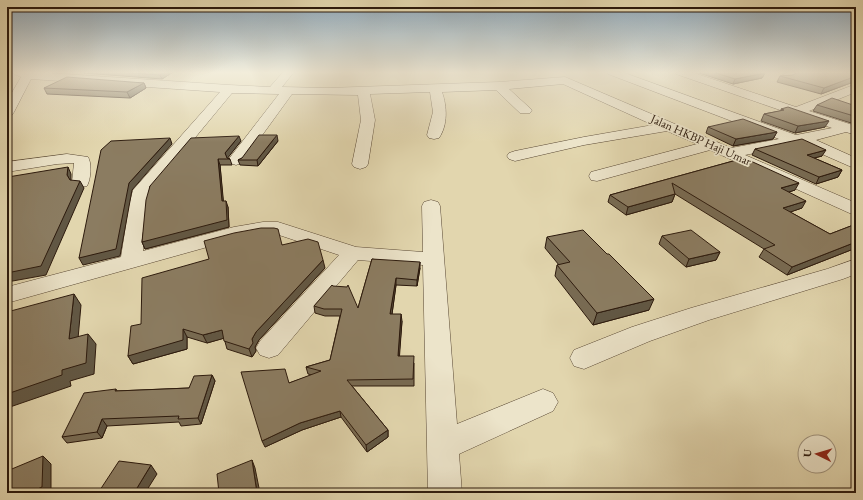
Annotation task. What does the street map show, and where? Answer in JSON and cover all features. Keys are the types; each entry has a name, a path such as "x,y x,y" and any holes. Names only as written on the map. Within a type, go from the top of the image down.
{"street":[{"path":"7,112 15,95"},
{"path":"131,261 138,206 142,190 224,95"},
{"path":"236,160 285,95"},
{"path":"360,164 368,120 365,95"},
{"path":"434,135 440,114 440,105 437,95"},
{"path":"509,95 525,110"},
{"name":"Jalan HKBP Haji Umar","path":"599,95 856,210"},
{"path":"669,95 799,140 856,164"},
{"path":"751,95 851,129"},
{"path":"797,111 837,95"},
{"path":"515,156 584,141 669,126"},
{"path":"730,153 851,129"},
{"path":"597,176 712,145"},
{"path":"7,167 66,158 79,159 82,160 80,182"},
{"path":"431,206 432,259 445,493"},
{"path":"7,295 234,233 272,228 292,232 353,253 375,256 432,259"},
{"path":"269,348 353,253"},
{"path":"584,358 641,334 835,274 856,266"},
{"path":"442,446 543,402"}],"building":[{"path":"832,98 856,106 856,116 817,105"},
{"path":"788,107 829,121 798,126 764,114 784,110 781,109"},
{"path":"743,119 777,132 736,139 708,127"},
{"path":"259,135 277,135 257,160 238,160 242,158"},
{"path":"239,136 225,153 227,158 230,159 218,159 222,201 226,201 227,220 142,242 146,200 150,186 191,138"},
{"path":"170,138 129,183 116,249 79,258 101,150 111,141"},
{"path":"802,139 826,150 807,155 842,170 819,177 755,149"},
{"path":"744,158 799,183 781,188 806,201 783,208 830,234 856,224 856,242 792,267 764,249 775,245 672,183 675,194 628,207 610,195"},
{"path":"68,167 67,175 70,180 80,181 41,266 7,273 7,178"},
{"path":"261,228 278,229 282,245 308,239 318,242 323,260 256,332 252,339 253,343 249,349 224,341 222,330 203,335 183,329 183,340 128,356 131,326 141,324 142,278 209,259 204,241"},
{"path":"583,230 654,299 597,313 557,265 570,262 547,237"},
{"path":"691,230 720,252 689,259 662,236"},
{"path":"372,259 420,262 417,280 396,278 390,314 401,314 398,356 414,356 413,379 347,380 388,430 366,445 340,411 300,423 262,441 241,372 285,369 289,383 321,371 306,367 330,360 342,309 324,309 314,306 332,285 347,287 348,285 358,308"},
{"path":"74,294 69,339 88,334 86,363 62,370 62,375 7,394 7,312"},
{"path":"212,375 198,418 178,419 179,416 102,419 97,432 62,437 84,393 116,389 115,391 189,388 194,376"},
{"path":"43,456 42,487 29,493 7,493 7,471"},
{"path":"252,460 257,493 219,493 217,474"},
{"path":"119,461 151,465 134,493 98,493"}]}
